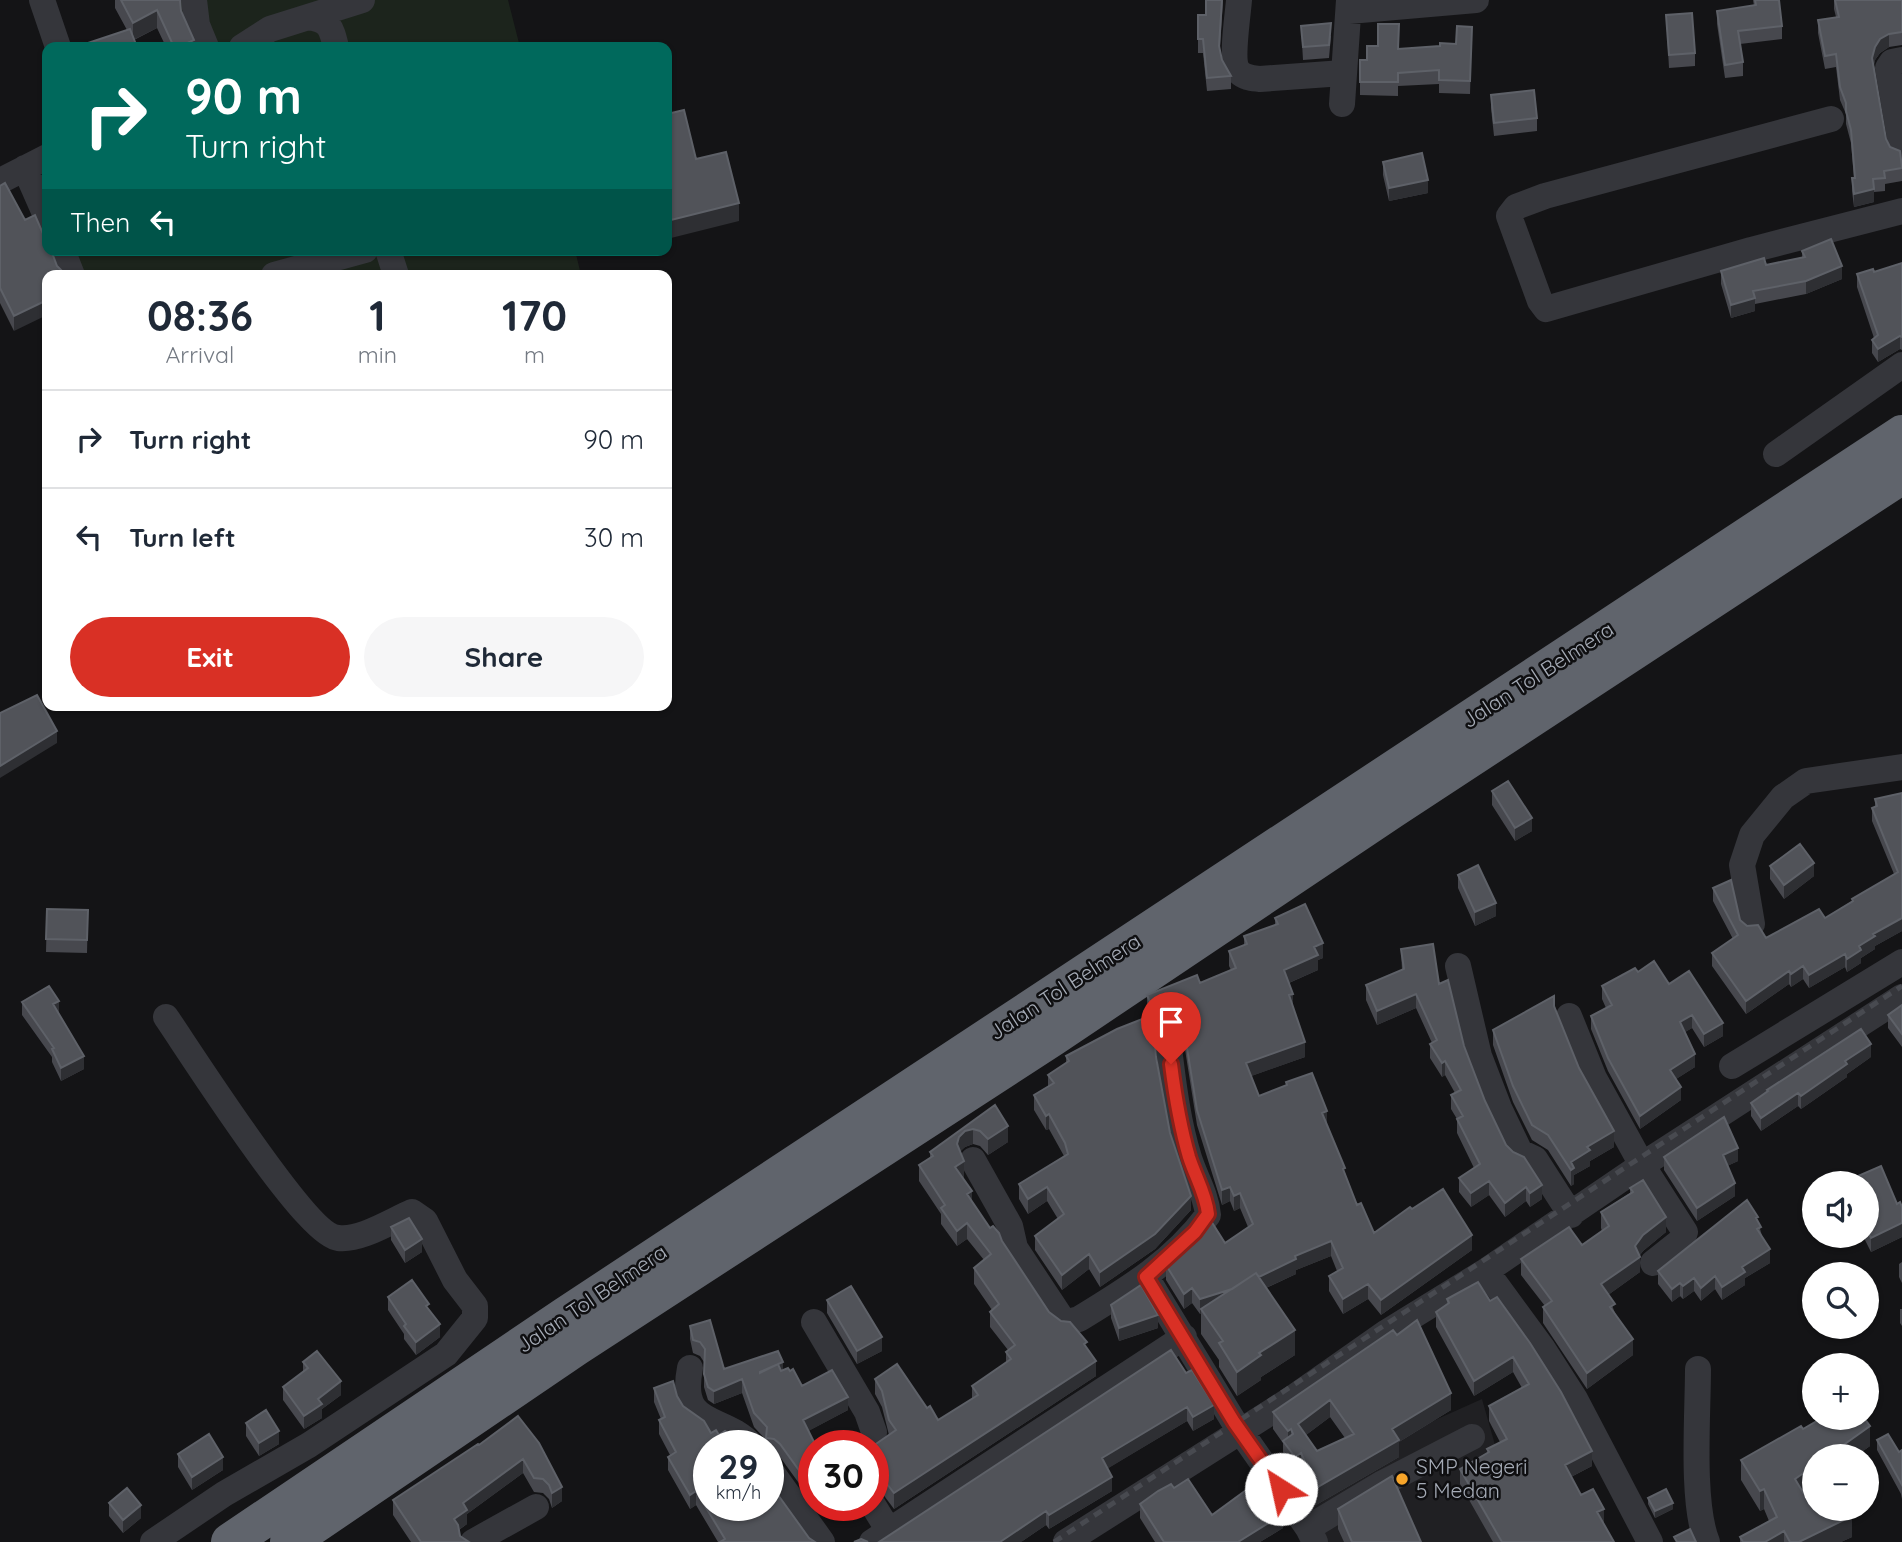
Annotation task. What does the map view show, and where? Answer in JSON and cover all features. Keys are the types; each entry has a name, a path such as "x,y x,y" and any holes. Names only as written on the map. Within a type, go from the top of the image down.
{"highway":[{"name":"Jalan Tol Belmera","path":"230,1542 565,1316 1902,434"},
{"name":"Jalan Tol Belmera","path":"289,1542 576,1348 1053,1037 1393,809 1902,475"}],"street":[{"path":"42,0 56,42"},
{"path":"194,0 197,25 203,42"},
{"path":"250,42 270,29 362,0"},
{"path":"1239,0 1234,62 1238,72 1248,78 1260,79 1343,73"},
{"path":"1342,104 1349,6 1476,0"},
{"path":"309,17 324,20 332,30 335,42"},
{"path":"1902,60 1892,62 1888,68 1902,149"},
{"path":"1831,119 1545,196 1516,207 1509,216 1540,301 1546,309 1751,250 1902,211"},
{"path":"0,181 36,163 42,193"},
{"path":"292,270 343,256"},
{"path":"1776,454 1902,365"},
{"path":"1752,924 1742,865 1752,835 1783,797 1806,781 1902,767"},
{"path":"1732,1066 1902,962"},
{"path":"1458,967 1479,1056 1499,1108 1520,1152 1531,1156 1539,1164 1572,1215"},
{"path":"1066,1542 1293,1398 1387,1332 1572,1215 1642,1165 1902,996"},
{"path":"1569,1016 1594,1078 1642,1165 1685,1232 1682,1240 1653,1264"},
{"path":"153,1542 224,1494 309,1445 446,1354 475,1318 476,1313 475,1306 454,1280 425,1221 418,1215 412,1212 356,1237 335,1238 316,1225 280,1182 166,1017"},
{"path":"973,1160 1010,1226 1015,1248 1062,1319 1068,1322 1079,1319 1146,1277 1195,1232 1208,1214 1207,1203 1190,1160 1178,1113 1168,1040"},
{"path":"1486,1271 1543,1349 1575,1399 1650,1542"},
{"path":"1146,1277 1240,1431 1311,1535 1383,1483 1472,1437"},
{"path":"814,1322 867,1412 873,1430"},
{"path":"880,1536 1184,1337"},
{"path":"690,1368 687,1387 692,1405 703,1418 732,1430"},
{"path":"1698,1369 1698,1484 1703,1533 1707,1542"},
{"path":"784,1489 822,1542"},
{"path":"473,1542 536,1507"}],"shaded area":[{"path":"178,0 508,0 519,42 191,42"},
{"path":"66,256 576,256 580,270 70,270"},
{"name":"SMP Negeri 5 Medan","path":"1482,1399 1499,1459 1536,1542 1314,1542 1290,1490 1326,1469"}],"building":[{"path":"121,0 180,0 181,11 194,40 172,42 157,10 133,23"},
{"path":"1206,0 1222,0 1219,46 1222,60 1231,76 1207,78 1203,39 1198,39 1198,15 1206,15"},
{"path":"1755,0 1779,0 1782,26 1738,31 1743,62 1725,65 1717,11 1756,5"},
{"path":"1835,0 1902,0 1902,32 1880,39 1872,58 1886,139 1890,147 1900,151 1902,168 1884,171 1885,178 1873,179 1874,189 1854,194 1851,130 1840,87 1836,54 1825,56 1818,20 1839,17"},
{"path":"1692,13 1695,53 1669,55 1666,15"},
{"path":"1331,23 1329,45 1303,47 1301,26"},
{"path":"1378,24 1399,24 1398,49 1440,46 1440,43 1456,44 1457,26 1472,27 1470,81 1439,80 1439,70 1398,73 1398,82 1360,82 1360,60 1367,60 1367,46 1378,46"},
{"path":"130,29 135,42 91,42"},
{"path":"1534,90 1537,118 1494,123 1491,95"},
{"path":"684,110 696,159 726,152 739,203 672,220 672,113"},
{"path":"1422,153 1428,180 1389,188 1383,162"},
{"path":"5,183 25,220 35,215 42,231 42,256 53,256 61,270 42,270 42,302 14,316 0,288 0,186"},
{"path":"1831,239 1842,266 1806,281 1753,291 1755,298 1731,305 1721,271 1764,258 1766,265 1805,257 1802,251"},
{"path":"1902,263 1902,337 1878,349 1872,340 1878,335 1857,274"},
{"path":"37,695 42,711 46,711 57,731 0,766 0,713"},
{"path":"1508,781 1532,818 1515,828 1492,791"},
{"path":"1902,793 1902,918 1873,934 1875,936 1859,946 1861,950 1847,959 1845,954 1809,975 1803,966 1791,974 1789,971 1746,1001 1712,953 1738,935 1713,888 1731,880 1740,920 1747,926 1758,925 1766,938 1819,909 1825,918 1898,872 1872,808 1877,806 1875,799"},
{"path":"1800,844 1814,863 1784,885 1770,866"},
{"path":"1478,865 1496,903 1475,912 1458,875"},
{"path":"1305,904 1323,943 1314,947 1318,955 1284,970 1293,994 1289,995 1305,1042 1246,1063 1259,1096 1312,1073 1327,1111 1322,1113 1345,1168 1343,1169 1357,1205 1361,1203 1374,1233 1410,1207 1412,1209 1443,1189 1472,1235 1381,1300 1368,1284 1343,1299 1329,1276 1343,1268 1331,1241 1295,1256 1296,1259 1259,1277 1256,1273 1232,1289 1200,1299 1192,1288 1184,1294 1166,1265 1191,1244 1211,1221 1225,1243 1253,1224 1240,1193 1234,1196 1230,1187 1222,1190 1197,1110 1181,1016 1175,1011 1167,1010 1159,1012 1153,1020 1156,1057 1170,1133 1191,1196 1155,1234 1100,1272 1089,1254 1062,1275 1035,1236 1064,1214 1047,1187 1028,1199 1019,1184 1068,1154 1049,1114 1046,1116 1034,1095 1054,1083 1048,1075 1069,1061 1066,1056 1117,1029 1155,1014 1147,995 1197,975 1200,983 1236,968 1229,951 1247,944 1244,936 1278,924 1275,918"},
{"path":"47,909 88,910 87,940 46,939"},
{"path":"1433,944 1439,984 1448,980 1464,1046 1485,1101 1506,1145 1524,1157 1542,1185 1530,1193 1526,1187 1505,1203 1489,1181 1471,1193 1459,1178 1480,1164 1457,1119 1463,1116 1451,1095 1461,1090 1445,1061 1442,1063 1430,1044 1437,1040 1416,994 1377,1011 1366,985 1404,969 1401,949"},
{"path":"1654,961 1669,984 1689,971 1723,1023 1704,1034 1692,1015 1680,1022 1695,1054 1670,1070 1681,1087 1640,1116 1608,1058 1591,1016 1612,1005 1602,986 1635,968 1638,972"},
{"path":"49,986 59,1001 53,1004 84,1056 61,1068 52,1049 54,1048 22,1002"},
{"path":"1554,996 1554,1006 1579,1068 1614,1131 1587,1147 1590,1150 1571,1162 1574,1168 1571,1170 1548,1135 1532,1125 1513,1086 1493,1030"},
{"path":"1902,1005 1902,1034 1888,1015"},
{"path":"1861,1029 1871,1044 1801,1096 1798,1093 1761,1118 1751,1103"},
{"path":"995,1105 1008,1126 988,1139 980,1131 965,1131 957,1144 964,1161 955,1167 972,1191 967,1194 990,1228 993,1226 999,1233 1049,1312 1061,1321 1070,1322 1087,1342 1084,1344 1096,1361 894,1493 889,1487 889,1435 896,1430 889,1420 882,1391 875,1379 897,1364 938,1420 978,1395 972,1386 1011,1359 1006,1352 1015,1345 990,1312 999,1304 974,1268 991,1254 967,1223 957,1231 941,1208 945,1205 919,1165 933,1156 930,1152"},
{"path":"1724,1117 1738,1148 1723,1155 1735,1183 1697,1208 1664,1157"},
{"path":"1881,1166 1897,1204 1900,1202 1902,1207 1902,1223 1879,1234 1879,1171 1869,1171"},
{"path":"1643,1180 1666,1217 1643,1235 1635,1246 1640,1257 1601,1284 1615,1304 1610,1307 1633,1339 1587,1373 1543,1307 1552,1301 1521,1259 1569,1227 1582,1245 1609,1226 1601,1212 1633,1192 1630,1188"},
{"path":"1747,1200 1758,1217 1756,1218 1761,1227 1757,1229 1770,1249 1742,1267 1745,1272 1722,1287 1715,1276 1701,1288 1694,1278 1683,1286 1680,1283 1672,1289 1658,1271"},
{"path":"409,1218 422,1239 405,1250 391,1227"},
{"path":"1256,1273 1295,1330 1259,1353 1261,1355 1237,1372 1219,1343 1223,1341 1201,1309"},
{"path":"412,1280 429,1304 426,1306 440,1324 416,1342 388,1297"},
{"path":"1478,1282 1490,1301 1497,1297 1530,1343 1561,1392 1592,1451 1565,1465 1581,1495 1593,1489 1604,1509 1597,1512 1614,1542 1502,1542 1460,1469 1489,1452 1487,1449 1507,1439 1489,1406 1529,1384 1513,1357 1474,1381 1436,1312 1449,1303 1447,1299"},
{"path":"1141,1285 1158,1315 1119,1328 1111,1305"},
{"path":"851,1286 882,1337 857,1351 827,1300"},
{"path":"710,1320 724,1369 778,1351 783,1362 778,1364 781,1371 793,1369 802,1386 832,1370 848,1397 803,1420 808,1430 798,1430 798,1469 784,1450 784,1430 767,1430 754,1413 742,1379 714,1391 708,1387 704,1374 705,1349 700,1342 693,1340 690,1326"},
{"path":"1417,1320 1451,1393 1392,1429 1399,1440 1316,1488 1301,1453 1295,1457 1283,1441 1293,1434 1291,1429 1288,1431 1273,1412 1393,1330 1397,1335","holes":["1330,1400 1354,1434 1317,1451 1298,1424"]},
{"path":"1171,1350 1186,1373 1192,1370 1214,1405 1193,1417 1187,1407 1102,1458 1112,1477 1049,1515 1046,1511 1000,1542 879,1542"},
{"path":"317,1351 341,1381 318,1399 322,1404 304,1416 283,1387 308,1368 303,1362"},
{"path":"673,1381 683,1406 704,1421 709,1430 693,1430 693,1493 690,1495 668,1457 676,1452 659,1420 665,1417 654,1388"},
{"path":"266,1410 279,1431 259,1443 246,1423"},
{"path":"518,1416 539,1443 562,1487 552,1493 543,1479 534,1478 523,1459 463,1503 467,1510 454,1519 460,1536 469,1542 421,1542 393,1500 479,1445"},
{"path":"1801,1426 1802,1430 1864,1430 1845,1444 1802,1444 1802,1474 1795,1479 1802,1491 1802,1521 1842,1521 1799,1542 1790,1542 1784,1531 1765,1542 1743,1542 1740,1537 1777,1517 1764,1489 1760,1491 1741,1460"},
{"path":"209,1434 223,1457 192,1477 178,1454"},
{"path":"1888,1434 1899,1452 1902,1450 1902,1485 1877,1440"},
{"path":"1392,1476 1421,1542 1352,1542 1338,1509"},
{"path":"1188,1479 1212,1515 1257,1482 1283,1514 1238,1542 1164,1542 1140,1504 1171,1484 1174,1488"},
{"path":"127,1488 141,1505 123,1520 109,1503"},
{"path":"1666,1489 1673,1503 1655,1511 1648,1498"},
{"path":"784,1503 809,1538 815,1542 720,1542 725,1539 714,1521 784,1521"},
{"path":"1690,1529 1696,1542 1677,1542 1674,1537"}],"railway":[{"path":"1054,1542 1902,986"}],"place":[{"name":"SMP Negeri 5 Medan","path":"1402,1479"}],"route":[{"path":"1171,1064 1178,1113 1190,1160 1207,1203 1208,1214 1195,1232 1146,1277 1234,1422 1281,1489"}]}
